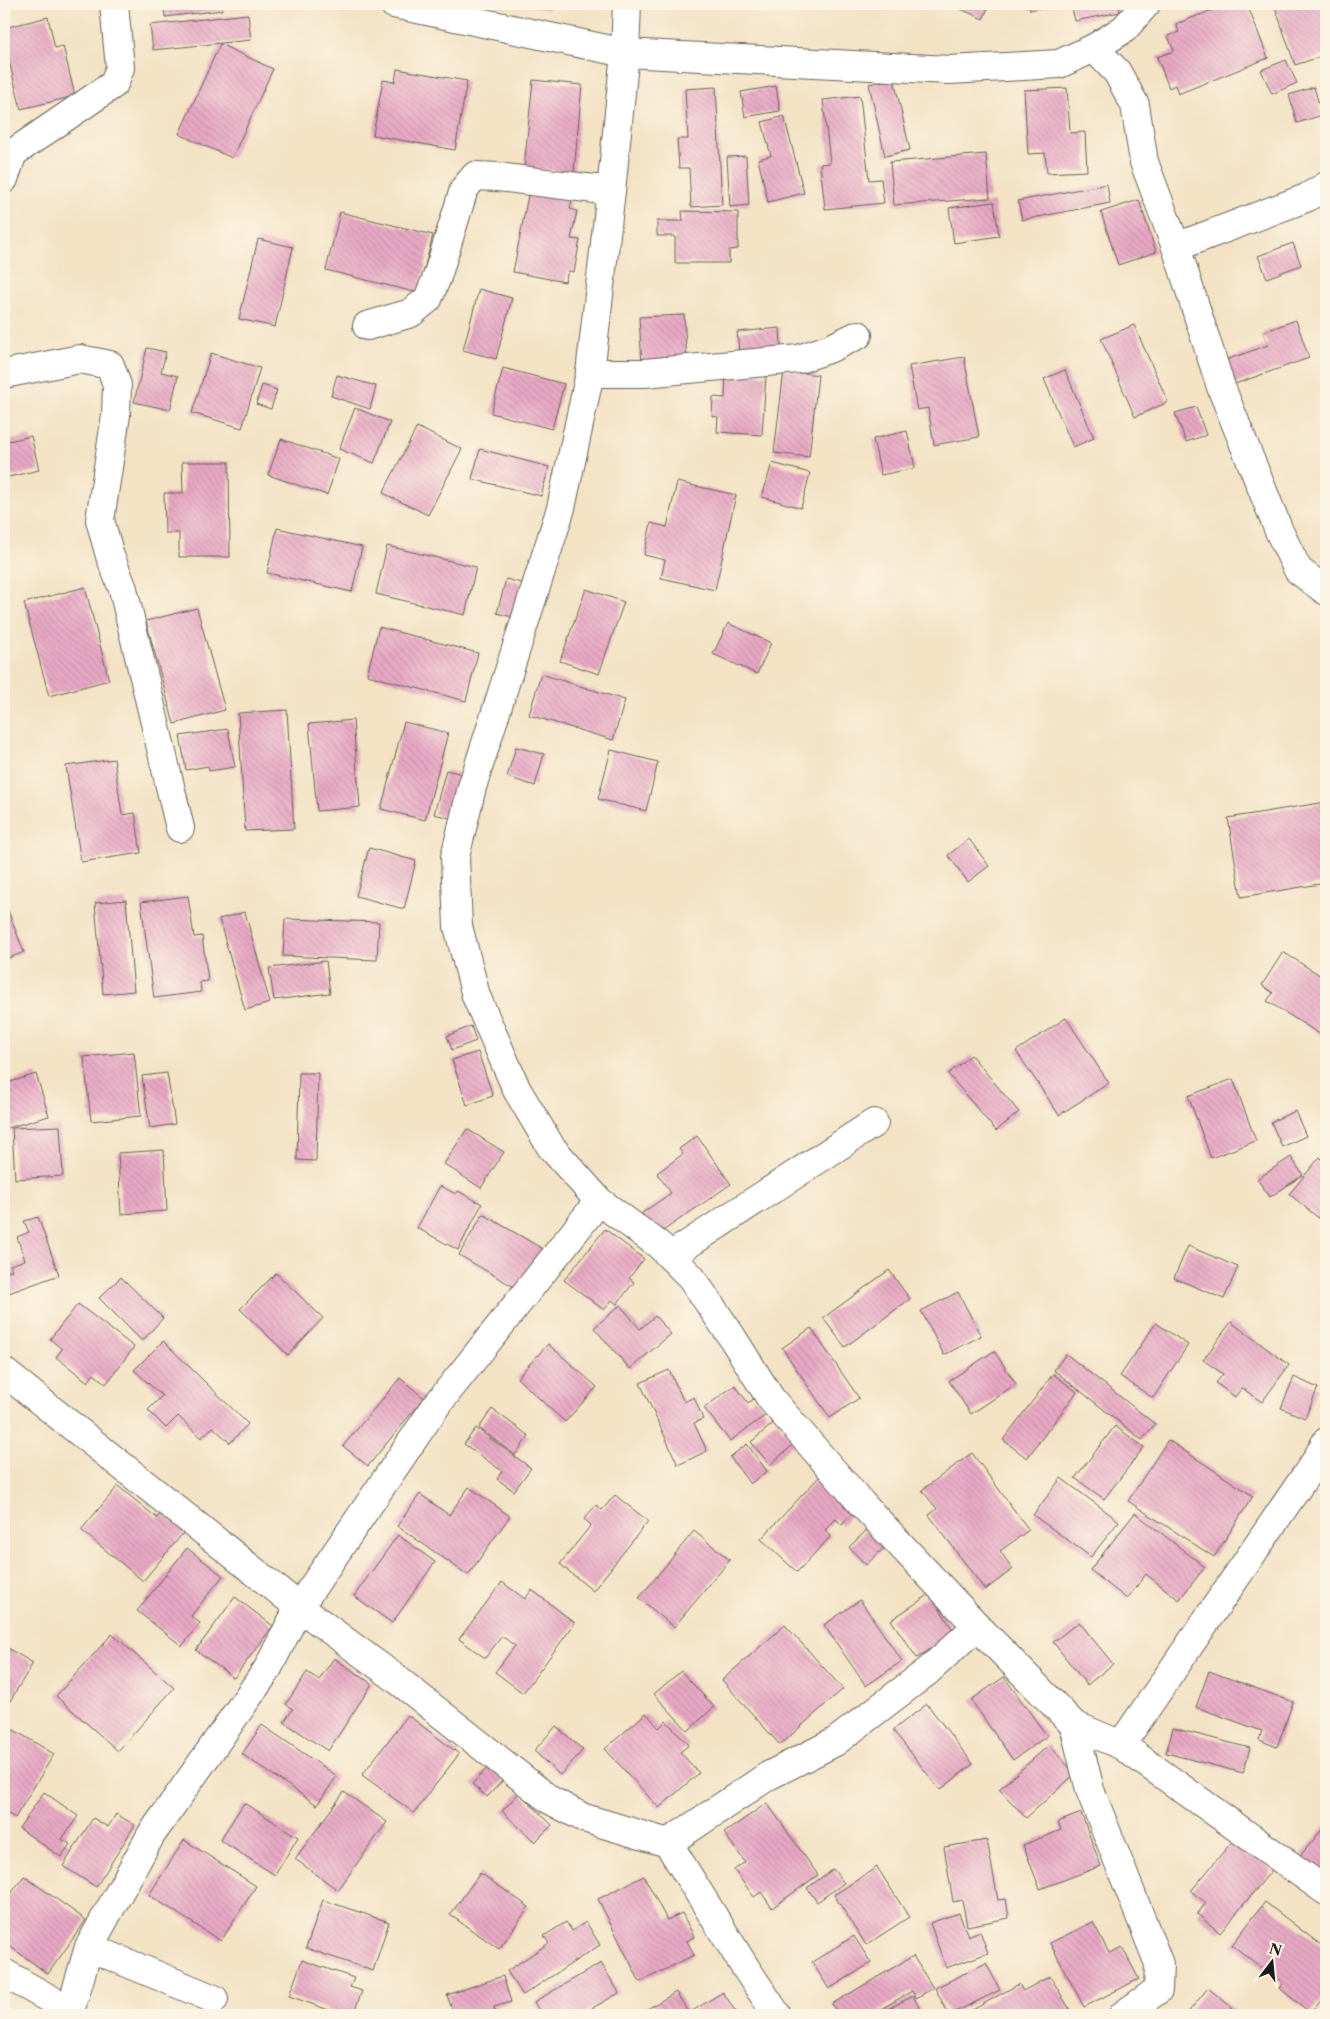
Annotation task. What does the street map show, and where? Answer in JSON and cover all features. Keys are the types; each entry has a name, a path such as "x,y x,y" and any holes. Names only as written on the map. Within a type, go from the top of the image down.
{"street":[{"path":"4,180 13,153 114,84 120,68 114,4"},
{"path":"394,4 625,53 949,70 1059,64 1094,48 1124,29 1146,4"},
{"path":"627,4 625,53 590,373 561,508 472,787 455,857 458,926 476,996 517,1090 551,1147 599,1201 659,1245 691,1277 771,1399 862,1504 977,1626 1074,1725 1121,1745 1326,1891"},
{"path":"1094,48 1117,72 1135,105 1144,162 1176,246 1221,387 1279,531 1298,570 1326,591"},
{"path":"367,326 411,313 428,299 464,189 475,176 611,190"},
{"path":"1176,246 1306,198 1326,186"},
{"path":"590,373 644,373 798,359 831,348 858,335"},
{"path":"4,374 80,359 110,365 117,385 116,415 100,520 110,556 123,589 180,828"},
{"path":"670,1256 874,1124"},
{"path":"4,1973 70,2013 89,1948 151,1835 267,1670 300,1607 436,1406 599,1201"},
{"path":"4,1372 300,1607 394,1677 550,1800 584,1818 668,1843 745,1968 777,2015"},
{"path":"1121,1745 1315,1462 1326,1442"},
{"path":"668,1843 768,1776 835,1742 928,1671 977,1626"},
{"path":"1074,1725 1090,1790 1159,1964 1158,1990 1122,2015"},
{"path":"89,1948 214,1999"}],"building":[{"path":"164,4 221,4 222,10 165,17"},
{"path":"521,4 549,4 548,10"},
{"path":"950,4 990,4 983,19"},
{"path":"1029,4 1054,4 1055,5 1030,10"},
{"path":"1071,4 1119,4 1120,12 1075,21"},
{"path":"1228,4 1247,4 1268,58 1178,94 1175,85 1169,88 1157,57 1174,51 1168,36 1179,32 1176,24"},
{"path":"1274,4 1322,4 1326,16 1326,55 1295,65"},
{"path":"248,14 251,40 153,50 150,25"},
{"path":"48,17 55,48 63,46 75,96 21,109 4,41 4,28"},
{"path":"220,44 273,69 232,158 179,134"},
{"path":"1286,60 1297,83 1272,94 1261,70"},
{"path":"397,69 467,81 455,150 373,135 383,80 395,82"},
{"path":"894,79 910,150 885,156 869,84"},
{"path":"533,80 582,85 574,172 524,168"},
{"path":"776,86 780,111 745,117 741,92"},
{"path":"716,87 722,205 691,207 689,168 679,168 677,139 688,139 685,89"},
{"path":"1314,87 1322,115 1297,123 1289,95"},
{"path":"1067,88 1070,133 1085,132 1087,171 1047,173 1045,153 1028,154 1024,90"},
{"path":"860,96 869,180 881,179 884,203 825,209 820,164 830,163 823,100"},
{"path":"784,116 804,193 768,202 758,159 771,156 762,122"},
{"path":"986,154 990,198 894,205 890,162"},
{"path":"746,156 749,205 730,207 727,157"},
{"path":"1107,184 1110,203 1022,220 1018,201"},
{"path":"530,185 573,194 570,209 577,211 571,239 580,240 574,272 568,271 565,282 513,272"},
{"path":"1139,200 1156,252 1118,265 1101,212"},
{"path":"994,202 999,236 954,243 949,208"},
{"path":"682,211 738,212 738,249 729,250 729,263 675,263 675,236 657,236 657,221 683,221"},
{"path":"340,212 433,235 418,293 326,270"},
{"path":"258,239 293,247 275,327 239,319"},
{"path":"1293,243 1301,265 1267,278 1258,256"},
{"path":"479,289 512,298 496,359 463,350"},
{"path":"684,315 687,362 642,365 639,317"},
{"path":"1296,320 1309,358 1232,385 1223,361 1268,345 1263,332"},
{"path":"1134,325 1168,402 1135,417 1101,339"},
{"path":"780,328 781,347 739,351 737,332"},
{"path":"147,348 166,352 161,372 178,376 170,410 134,402"},
{"path":"211,353 260,368 242,428 192,413"},
{"path":"964,357 979,437 934,445 928,408 917,410 909,366"},
{"path":"503,368 564,384 552,429 491,413"},
{"path":"784,370 818,375 809,457 774,453"},
{"path":"1065,370 1094,438 1073,447 1044,379"},
{"path":"726,373 766,375 762,435 717,432 718,417 712,416 713,397 725,398"},
{"path":"337,375 376,386 370,409 331,396"},
{"path":"262,385 277,390 271,409 256,404"},
{"path":"1196,407 1206,435 1186,442 1175,413"},
{"path":"355,408 390,422 374,463 339,449"},
{"path":"417,427 462,449 428,515 383,493"},
{"path":"907,431 915,468 881,475 873,439"},
{"path":"31,436 39,470 4,478 4,442"},
{"path":"281,439 339,459 327,495 268,475"},
{"path":"480,449 549,467 541,496 472,479"},
{"path":"182,462 229,462 230,557 179,557 179,533 165,533 164,493 183,493"},
{"path":"772,463 810,473 801,508 762,497"},
{"path":"677,482 736,495 715,590 661,578 665,560 644,555 651,523 667,527"},
{"path":"277,528 362,547 352,592 267,573"},
{"path":"387,546 476,567 465,615 376,594"},
{"path":"506,579 525,584 516,618 497,613"},
{"path":"85,587 109,680 49,696 24,603"},
{"path":"586,589 624,602 599,674 560,661"},
{"path":"197,608 225,710 174,724 146,621"},
{"path":"728,623 771,643 757,674 713,654"},
{"path":"379,627 478,653 466,701 367,675"},
{"path":"541,674 625,700 613,740 529,715"},
{"path":"287,710 294,829 245,831 238,713"},
{"path":"353,720 360,807 317,811 309,724"},
{"path":"404,722 448,733 425,820 381,809"},
{"path":"228,729 235,767 209,771 208,766 186,770 180,736"},
{"path":"516,747 544,754 535,786 507,777"},
{"path":"611,750 658,762 646,811 598,799"},
{"path":"114,759 122,815 135,813 141,853 81,862 66,766"},
{"path":"446,770 467,775 454,819 434,814"},
{"path":"1326,802 1326,883 1241,897 1228,818"},
{"path":"969,839 989,866 968,882 948,855"},
{"path":"369,848 416,861 404,909 356,896"},
{"path":"188,896 194,937 202,936 208,981 200,982 201,992 154,998 141,902"},
{"path":"126,900 134,991 103,994 95,903"},
{"path":"4,901 24,952 4,960"},
{"path":"245,912 270,1003 245,1010 219,919"},
{"path":"285,919 379,922 377,960 283,956"},
{"path":"1283,952 1326,979 1326,1038 1267,1001 1273,993 1262,985"},
{"path":"326,961 330,993 274,1000 269,968"},
{"path":"1066,1018 1109,1083 1059,1115 1016,1051"},
{"path":"471,1026 476,1041 452,1050 447,1036"},
{"path":"134,1052 141,1116 91,1121 84,1057"},
{"path":"478,1052 493,1096 467,1105 452,1060"},
{"path":"971,1055 1019,1112 996,1131 948,1074"},
{"path":"167,1073 175,1124 150,1128 142,1076"},
{"path":"299,1073 318,1073 316,1161 297,1160"},
{"path":"36,1074 49,1116 4,1129 4,1084"},
{"path":"1233,1079 1256,1141 1211,1158 1188,1096"},
{"path":"1295,1111 1306,1136 1282,1147 1271,1122"},
{"path":"60,1126 63,1176 15,1179 12,1128"},
{"path":"467,1129 504,1152 481,1188 444,1164"},
{"path":"697,1136 731,1184 657,1235 642,1213 671,1193 657,1173 683,1154 679,1149"},
{"path":"164,1150 167,1211 121,1214 118,1153"},
{"path":"1291,1157 1303,1175 1270,1197 1257,1179"},
{"path":"1320,1157 1326,1163 1326,1224 1289,1194"},
{"path":"440,1186 456,1194 458,1191 482,1204 458,1250 417,1228"},
{"path":"483,1214 543,1249 519,1290 459,1255"},
{"path":"38,1217 59,1275 6,1294 4,1273 12,1270 10,1265 25,1260 17,1237 29,1232 24,1221"},
{"path":"605,1229 644,1259 629,1278 634,1282 617,1304 612,1300 604,1310 564,1280"},
{"path":"1188,1246 1238,1267 1224,1299 1174,1278"},
{"path":"889,1270 910,1299 845,1347 823,1318"},
{"path":"276,1273 323,1318 288,1355 240,1309"},
{"path":"121,1277 163,1318 142,1341 99,1298"},
{"path":"958,1292 981,1336 944,1355 921,1311"},
{"path":"78,1304 134,1347 106,1384 94,1374 88,1382 56,1357 62,1349 50,1339"},
{"path":"620,1305 640,1329 655,1316 671,1334 630,1369 594,1328"},
{"path":"1231,1322 1289,1365 1262,1402 1242,1388 1235,1397 1216,1383 1223,1374 1203,1360"},
{"path":"1156,1323 1188,1345 1153,1398 1120,1376"},
{"path":"811,1328 859,1398 830,1418 782,1348"},
{"path":"163,1341 248,1424 230,1443 213,1427 201,1438 178,1416 166,1428 148,1410 162,1396 134,1370"},
{"path":"548,1344 597,1387 565,1422 517,1378"},
{"path":"994,1351 1016,1384 971,1414 949,1381"},
{"path":"1066,1354 1155,1424 1142,1440 1054,1370"},
{"path":"669,1370 684,1402 694,1397 703,1419 694,1423 707,1451 678,1465 640,1383"},
{"path":"1053,1374 1077,1392 1027,1458 1003,1440"},
{"path":"1294,1377 1318,1388 1305,1418 1281,1408"},
{"path":"400,1378 424,1398 368,1466 343,1446"},
{"path":"735,1385 748,1403 755,1398 767,1414 730,1441 704,1408"},
{"path":"492,1409 529,1436 515,1455 479,1428"},
{"path":"776,1421 795,1443 770,1465 751,1442"},
{"path":"1115,1426 1144,1447 1104,1499 1075,1478"},
{"path":"476,1428 531,1468 514,1491 497,1479 502,1471 464,1444"},
{"path":"1168,1440 1253,1496 1214,1557 1128,1501"},
{"path":"747,1444 767,1471 750,1484 730,1457"},
{"path":"972,1453 1029,1530 1000,1551 1013,1569 985,1590 929,1515 937,1509 922,1490"},
{"path":"820,1476 856,1509 842,1525 836,1519 825,1530 831,1536 797,1572 761,1539"},
{"path":"1061,1478 1119,1521 1091,1557 1033,1515"},
{"path":"118,1486 157,1518 161,1513 184,1532 143,1581 81,1530"},
{"path":"469,1487 510,1516 468,1575 397,1526 420,1494 449,1515"},
{"path":"615,1495 648,1521 593,1591 560,1564 591,1525 584,1519 596,1505 602,1510"},
{"path":"1135,1513 1205,1567 1179,1600 1146,1574 1127,1599 1090,1570"},
{"path":"870,1527 887,1545 866,1565 849,1547"},
{"path":"694,1531 730,1560 674,1627 639,1598"},
{"path":"398,1535 435,1562 392,1623 354,1596"},
{"path":"187,1548 223,1576 191,1616 200,1623 182,1646 137,1611"},
{"path":"502,1582 525,1599 532,1590 575,1623 523,1693 495,1672 515,1646 502,1636 485,1658 459,1639"},
{"path":"930,1594 955,1633 917,1658 891,1620"},
{"path":"235,1597 273,1626 234,1678 196,1650"},
{"path":"860,1600 902,1661 866,1686 824,1625"},
{"path":"1079,1622 1113,1664 1087,1685 1053,1642"},
{"path":"785,1625 843,1689 780,1745 722,1680"},
{"path":"112,1634 174,1688 118,1751 56,1696"},
{"path":"4,1646 33,1663 4,1711"},
{"path":"334,1658 372,1684 328,1751 284,1722 293,1709 286,1704 307,1672 319,1680"},
{"path":"681,1671 714,1707 688,1731 654,1694"},
{"path":"1209,1671 1293,1702 1277,1747 1259,1740 1262,1731 1196,1707"},
{"path":"1004,1677 1047,1736 1013,1760 971,1700"},
{"path":"927,1704 973,1764 940,1790 893,1730"},
{"path":"646,1713 659,1728 666,1721 689,1745 680,1752 699,1773 659,1808 605,1749"},
{"path":"408,1715 459,1754 414,1813 362,1775"},
{"path":"4,1724 54,1754 15,1818 4,1811"},
{"path":"262,1725 337,1776 317,1805 242,1754"},
{"path":"556,1726 583,1750 560,1775 534,1751"},
{"path":"1173,1728 1250,1748 1243,1773 1166,1753"},
{"path":"1049,1745 1075,1774 1026,1818 999,1789"},
{"path":"491,1764 505,1778 487,1797 472,1784"},
{"path":"44,1792 78,1816 62,1839 70,1844 61,1857 19,1828"},
{"path":"344,1792 387,1822 338,1890 295,1859"},
{"path":"519,1793 552,1825 535,1842 502,1811"},
{"path":"244,1803 298,1837 275,1875 220,1840"},
{"path":"767,1803 818,1875 772,1908 761,1892 754,1897 734,1870 745,1862 724,1833"},
{"path":"1081,1813 1101,1866 1040,1889 1023,1845 1061,1830 1058,1822"},
{"path":"116,1814 135,1825 96,1887 63,1866 93,1818 108,1827"},
{"path":"1326,1825 1326,1876 1300,1856"},
{"path":"1234,1839 1272,1870 1220,1933 1197,1914 1206,1903 1191,1891"},
{"path":"184,1840 256,1886 221,1941 149,1895"},
{"path":"987,1840 998,1900 1006,1899 1009,1918 967,1926 962,1900 953,1902 944,1847"},
{"path":"877,1867 909,1917 866,1945 834,1895"},
{"path":"833,1869 844,1883 817,1902 807,1888"},
{"path":"480,1873 529,1907 499,1949 450,1915"},
{"path":"24,1876 86,1920 48,1974 4,1942 4,1903"},
{"path":"644,1876 667,1920 682,1913 694,1937 687,1941 694,1955 640,1982 598,1899"},
{"path":"323,1900 389,1922 373,1971 306,1948"},
{"path":"1265,1902 1326,1949 1326,1994 1311,2013 1279,1988 1283,1984 1232,1945"},
{"path":"959,1913 968,1936 980,1931 988,1953 946,1968 930,1923"},
{"path":"566,1922 572,1931 586,1922 600,1945 523,1995 507,1971 549,1943 544,1936"},
{"path":"1093,1922 1109,1953 1122,1947 1139,1979 1084,2007 1050,1943"},
{"path":"854,1936 871,1963 829,1989 812,1962"},
{"path":"913,1956 933,1988 916,1998 912,1991 871,2015 839,2015 832,2004"},
{"path":"302,1960 354,1978 350,1987 362,1991 353,2015 343,2015 289,1996"},
{"path":"601,1963 619,1993 580,2015 542,2015 534,2002"},
{"path":"986,1963 1000,1990 949,2015 935,1988"},
{"path":"503,1976 511,2002 494,2007 497,2015 482,2015 482,2013 476,2015 454,2015 447,1995"},
{"path":"1050,1976 1073,2015 968,2015 967,2013 1019,1984 1023,1991"},
{"path":"1208,1988 1241,2015 1186,2015"},
{"path":"676,1992 689,2013 723,1992 738,2015 637,2015"},
{"path":"913,1996 923,2015 876,2015"}]}
